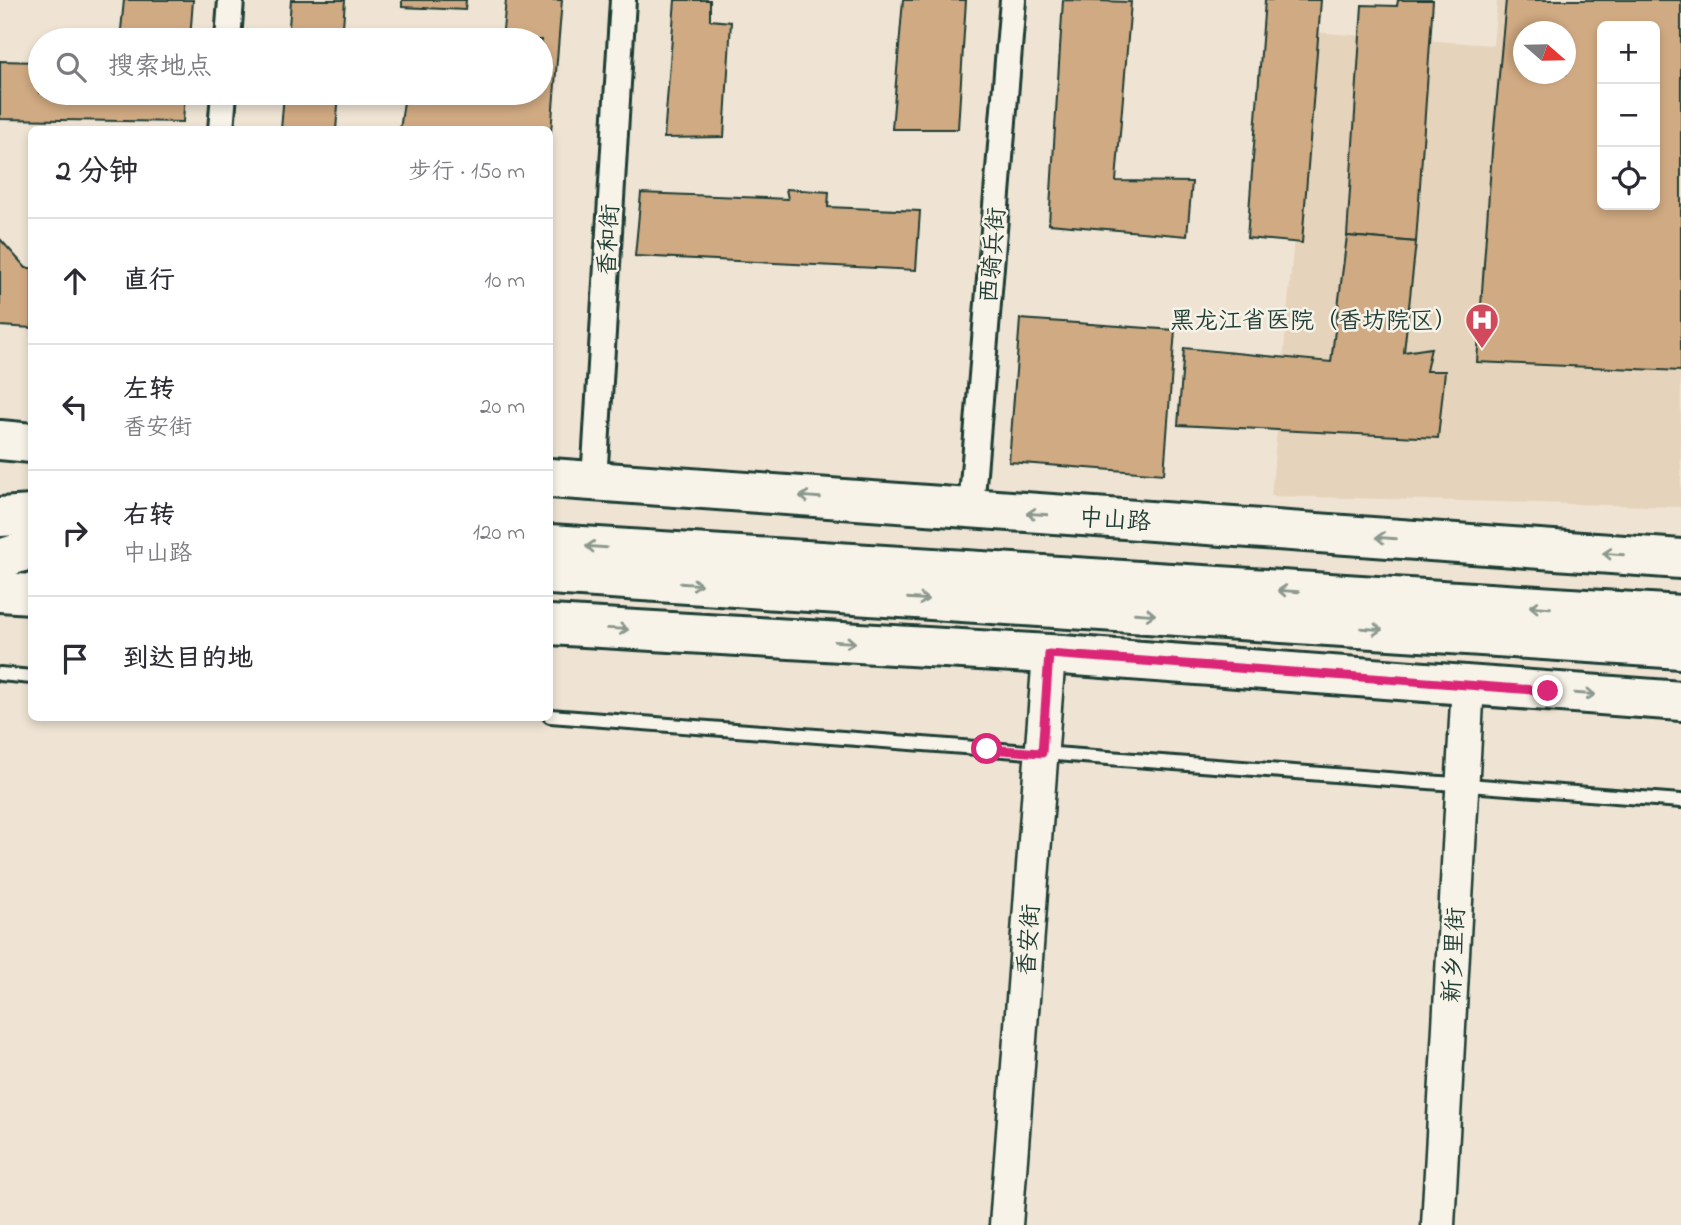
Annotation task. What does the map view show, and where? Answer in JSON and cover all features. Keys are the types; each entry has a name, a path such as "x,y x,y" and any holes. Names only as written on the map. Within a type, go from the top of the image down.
{"main road":[{"path":"0,440 28,443"},
{"name":"中山路","path":"553,478 1681,559"},
{"path":"0,517 28,515"},
{"path":"553,544 1681,615"},
{"path":"0,559 28,550"},
{"path":"553,575 1681,649"},
{"path":"0,592 28,594"},
{"path":"553,625 1049,654 1681,701"}],"street":[{"path":"229,28 232,0"},
{"name":"香和街","path":"594,481 623,0"},
{"name":"西骑兵街","path":"971,509 1013,0"},
{"path":"221,126 223,105"},
{"name":"香安街","path":"1006,1225 1049,654"},
{"name":"新乡里街","path":"1438,1225 1468,684"}],"lane":[{"path":"0,674 28,677"},
{"path":"553,716 1681,801"}],"shaded area":[{"name":"黑龙江省医院（香坊院区）","path":"1497,0 1681,0 1681,507 1271,496 1312,32 1493,45"}],"building":[{"path":"124,0 193,0 191,28 121,28"},
{"path":"291,0 345,0 343,28 289,28"},
{"path":"402,0 466,0 465,10 402,7"},
{"path":"506,0 562,0 552,126 401,126 403,105 553,105 553,28 503,28"},
{"path":"675,0 710,0 710,20 731,22 724,137 664,138"},
{"path":"903,0 966,0 958,129 892,129"},
{"path":"1063,0 1131,2 1116,181 1192,182 1187,236 1049,224"},
{"path":"1265,0 1321,0 1302,243 1247,238"},
{"path":"1398,0 1433,0 1416,242 1347,236 1362,5 1397,6"},
{"path":"1506,0 1681,0 1681,371 1477,362"},
{"path":"0,61 28,62 28,105 184,105 183,122 0,119"},
{"path":"283,105 338,105 336,126 281,126"},
{"path":"786,189 829,192 828,207 920,211 916,270 635,256 641,193 788,199"},
{"path":"1347,236 1416,242 1404,352 1431,348 1426,371 1445,371 1438,438 1178,425 1184,348 1331,362"},
{"path":"0,239 28,268 28,328 0,326"},
{"path":"1020,319 1175,330 1164,474 1009,462"}],"place":[{"name":"黑龙江省医院（香坊院区）","path":"1482,350"}],"route":[{"path":"987,749 1042,753 1049,654 1548,691"}]}
